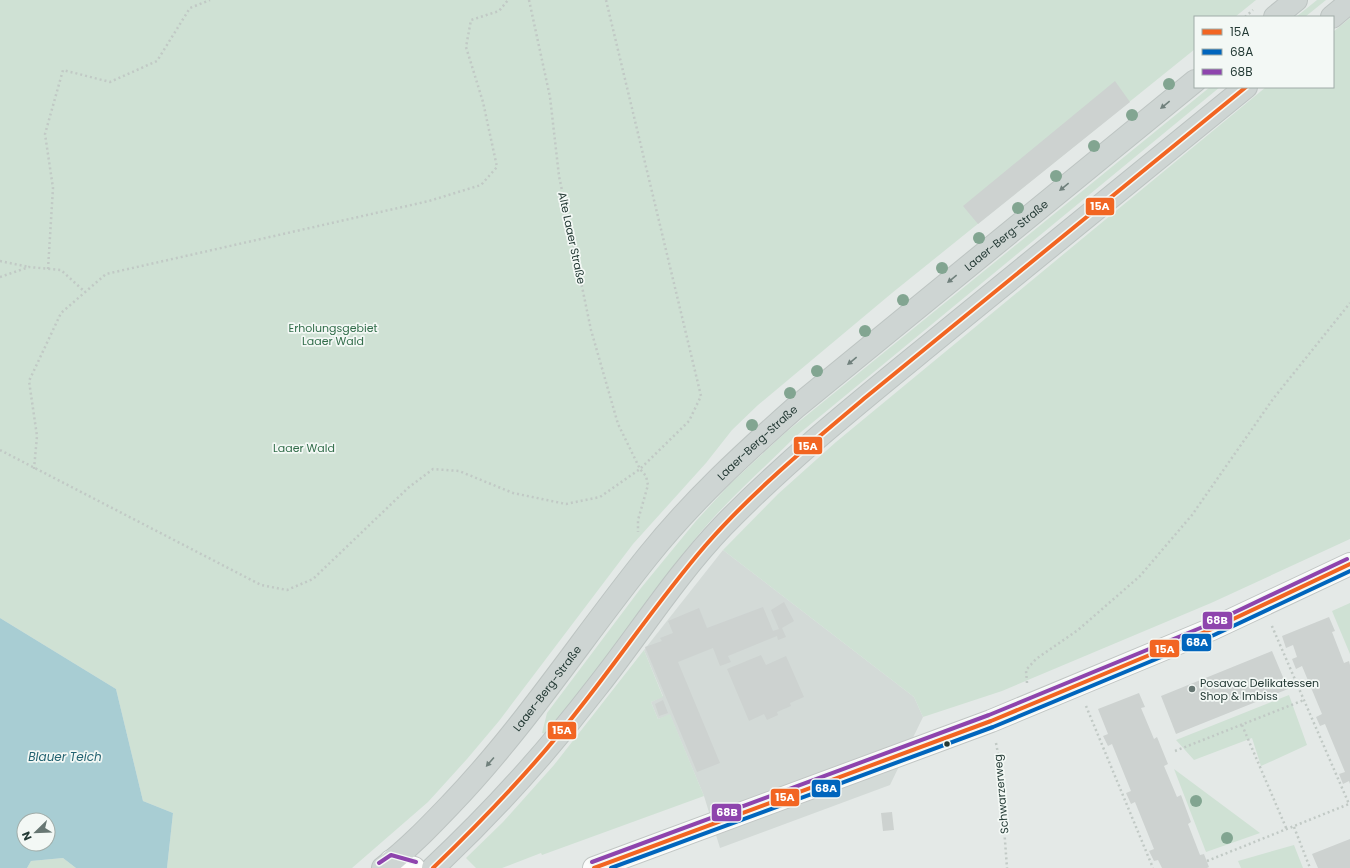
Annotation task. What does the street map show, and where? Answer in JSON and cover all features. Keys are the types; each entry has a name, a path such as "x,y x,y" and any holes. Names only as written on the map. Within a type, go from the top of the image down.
{"main road":[{"path":"1276,16 1296,0"},
{"path":"1333,16 1350,2"},
{"name":"Laaer-Berg-Straße","path":"387,865 426,830 501,749 649,555 708,488 745,452 801,403 1194,82"},
{"path":"433,868 469,835 543,756 600,685 674,584 720,529 762,487 810,444 909,361 1245,88"}],"street":[{"path":"594,868 991,721 1212,629 1350,564"},
{"path":"387,865 414,868"}],"path":[{"path":"48,269 53,188 45,134 63,70 110,82 157,61 190,8 210,0"},
{"path":"34,469 37,436 29,381 61,313 106,274 429,201 481,185 497,167 483,102 466,47 471,20 499,11 508,0"},
{"name":"Alte Laaer Straße","path":"529,0 550,97 559,176 591,330 618,424 640,469 646,476 648,485 638,520 639,537"},
{"path":"0,450 34,469 261,585 287,590 314,579 408,488 433,469 459,471 513,493 566,504 600,497 640,469 689,421 701,396 606,0"},
{"path":"0,261 29,267 62,270 85,292"},
{"path":"0,276 29,267"},
{"path":"1025,676 1026,670 1036,659 1078,630 1140,576 1192,515 1273,399 1350,303"},
{"path":"1207,861 1350,804 1263,605"},
{"path":"1077,685 1153,868"},
{"path":"1175,751 1304,700"},
{"name":"Schwarzerweg","path":"991,721 999,759 1007,868"},
{"path":"1242,725 1286,830"},
{"path":"1294,827 1310,868"}],"shaded area":[{"path":"723,550 914,697 923,717 890,785 720,848 704,796 670,715 658,719 651,702 663,696 644,650"}],"green space":[{"name":"Erholungsgebiet Laaer Wald","path":"0,0 1256,0 1236,16 1194,16 1194,50 892,293 758,405 732,430 706,463 633,544 499,721 467,759 428,802 352,868 167,868 173,813 143,801 116,689 0,618"},
{"path":"1317,0 1326,0 1306,16 1297,16"},
{"path":"1350,18 1350,539 1211,603 1002,691 923,717 914,697 723,550 778,494 836,442 1265,88 1334,88 1334,31"},
{"path":"1209,88 1219,88 795,437 731,499 695,539 566,710 546,734 542,733 547,713 641,588 696,521 730,484 785,433"},
{"path":"1350,603 1350,654 1332,611"},
{"path":"644,650 663,697 651,702 658,719 670,714 704,796 502,868 476,868 466,858 503,822 554,765"},
{"path":"1289,695 1307,745 1261,766 1252,738 1194,760 1176,740"},
{"path":"1174,769 1260,833 1206,852"},
{"path":"1294,845 1303,868 1241,868 1238,861"},
{"path":"63,858 76,868 27,868 31,861"}],"water":[{"name":"Blauer Teich","path":"0,618 116,689 143,801 173,813 167,868 76,868 63,858 31,861 27,868 0,868"}],"building":[{"path":"1115,81 1130,102 978,224 963,206"},
{"path":"784,602 794,621 782,628 786,637 778,640 777,636 728,656 731,662 720,666 713,648 678,662 720,763 697,772 645,647 662,641 660,638 673,633 668,621 699,608 707,628 763,607 773,631 779,629 771,610"},
{"path":"1329,617 1335,631 1332,632 1344,663 1349,661 1350,665 1350,784 1349,781 1343,784 1339,774 1345,772 1325,724 1320,726 1316,717 1322,714 1302,666 1296,669 1292,659 1297,657 1293,645 1286,648 1282,636"},
{"path":"1272,651 1288,689 1176,734 1161,696"},
{"path":"761,655 766,665 786,656 804,697 790,703 791,706 777,712 778,715 767,720 764,714 749,721 727,669"},
{"path":"1139,693 1145,707 1141,708 1154,739 1157,737 1168,764 1164,766 1177,797 1181,795 1191,822 1188,824 1200,855 1204,854 1209,867 1207,868 1162,868 1158,860 1154,861 1149,851 1154,849 1135,802 1131,804 1126,793 1131,791 1112,744 1108,746 1103,736 1108,734 1098,709"},
{"path":"663,700 668,713 659,716 655,704"},
{"path":"892,812 894,830 883,831 881,813"},
{"path":"1350,839 1350,868 1318,868 1312,854"}],"transit line":[{"name":"15A","path":"433,868 472,830 545,751 595,689 688,566 723,526 762,487 866,397 1245,88"},
{"name":"68B","path":"592,862 989,715 1210,624 1347,559"},
{"name":"15A","path":"594,868 991,721 1212,629 1350,564"},
{"name":"68A","path":"611,868 993,727 1214,635 1350,571"},
{"name":"68B","path":"379,863 391,855 416,862"}],"place":[{"name":"Posavac Delikatessen Shop & Imbiss","path":"1192,689"}],"park label":[{"name":"Laaer Wald","path":"304,448"}]}
